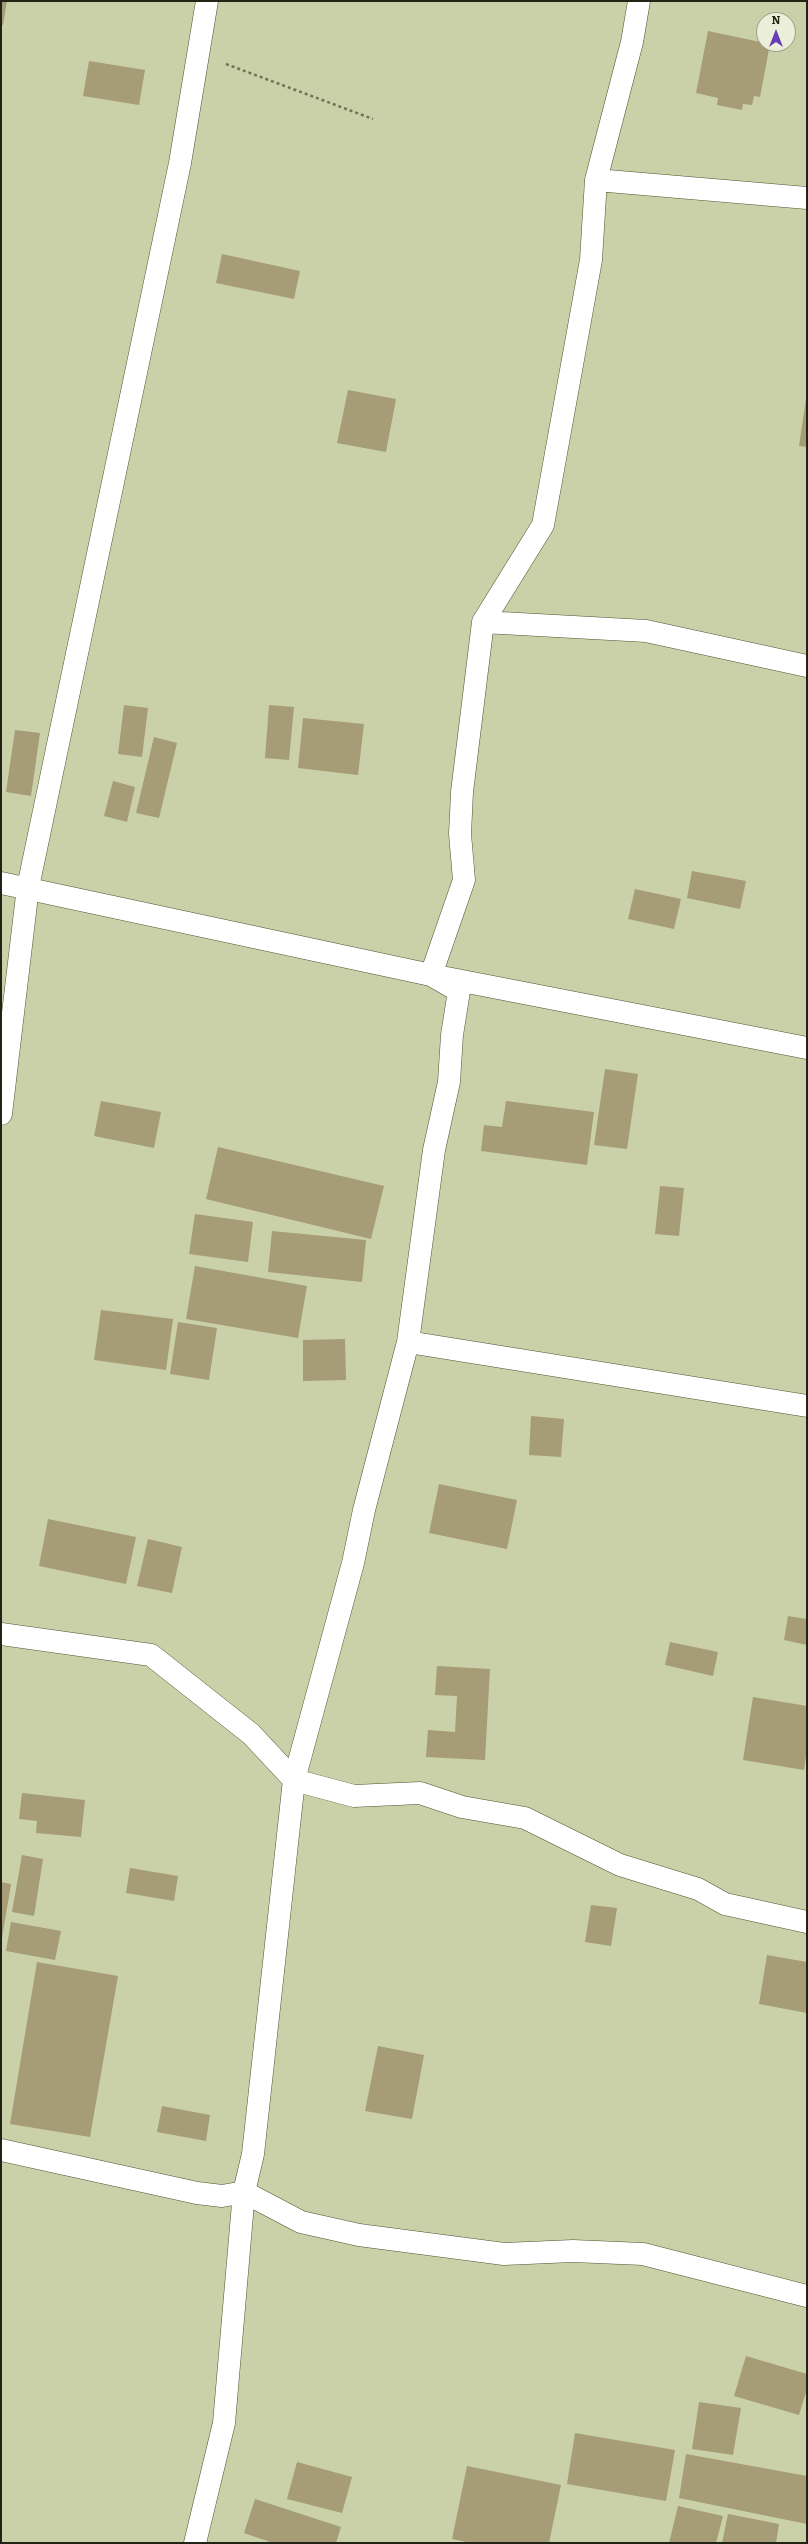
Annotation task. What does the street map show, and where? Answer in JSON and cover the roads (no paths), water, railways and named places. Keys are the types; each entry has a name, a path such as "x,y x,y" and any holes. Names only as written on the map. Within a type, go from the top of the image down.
{"street":[{"path":"1,1114 28,887 180,163 200,54 207,1"},
{"path":"431,975 464,880 460,834 462,792 483,622 543,525 591,260 596,180 632,42 640,1"},
{"path":"596,180 807,198"},
{"path":"483,622 646,631 807,666"},
{"path":"1,883 28,887 431,975 807,1048"},
{"path":"195,2543 224,2423 244,2192 253,2154 294,1780 353,1563 364,1510 408,1342 434,1150 449,1082 452,1035 459,991 431,975"},
{"path":"408,1342 807,1406"},
{"path":"1,1634 151,1655 251,1734 294,1780 354,1796 420,1793 462,1807 524,1818 620,1864 698,1889 725,1904 807,1922"},
{"path":"1,2150 197,2193 222,2196 244,2192 301,2222 359,2235 504,2254 573,2251 643,2254 807,2296"}]}
